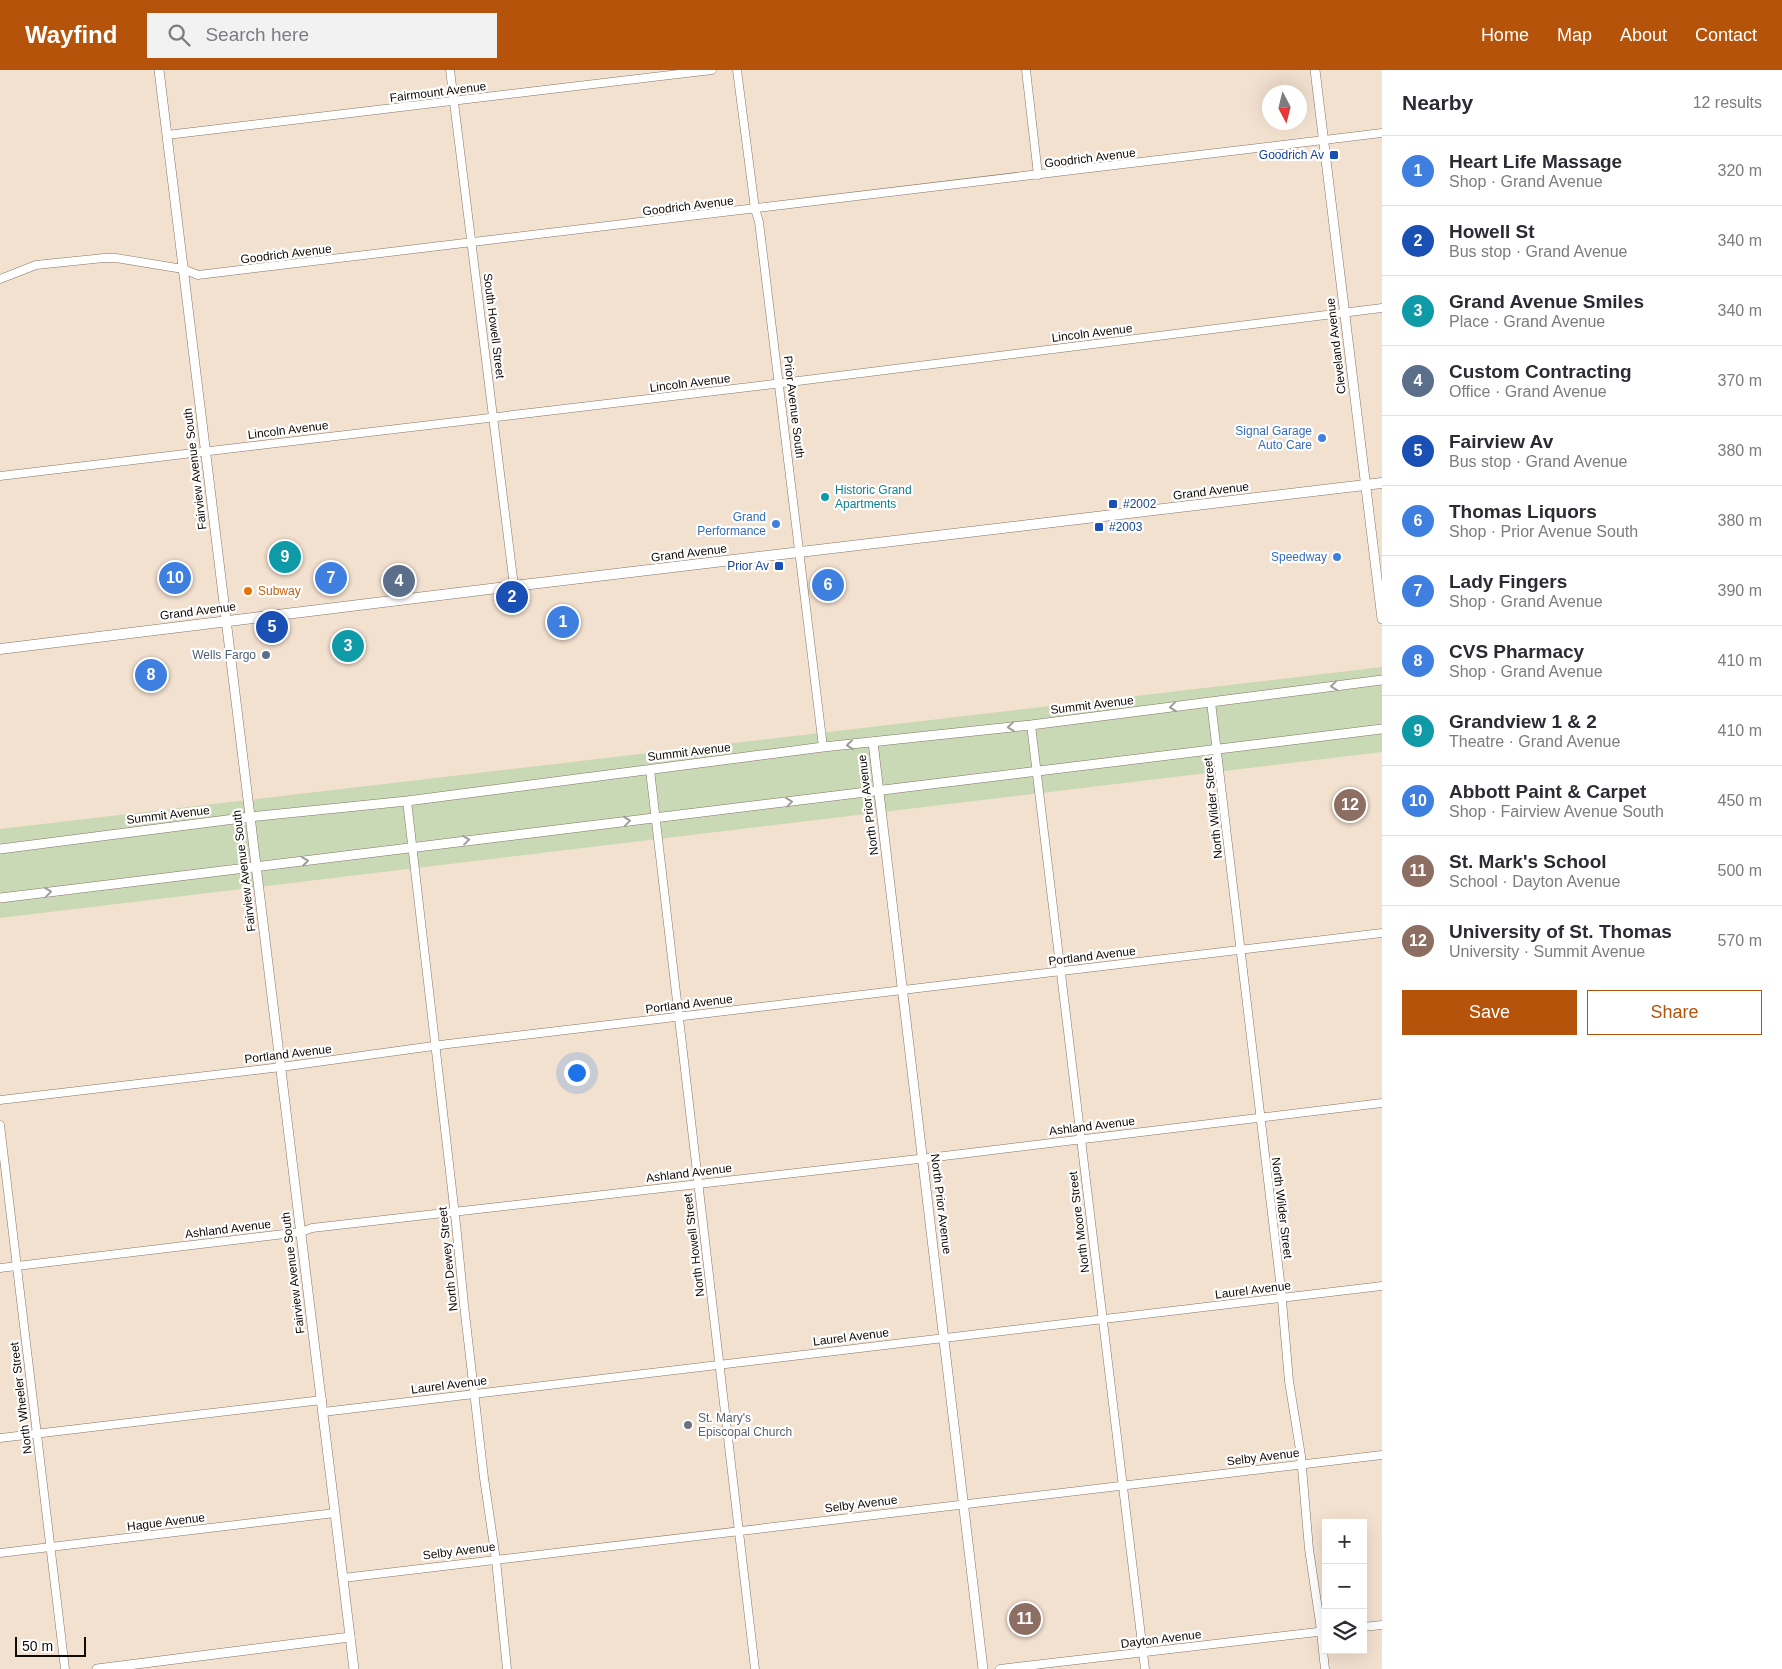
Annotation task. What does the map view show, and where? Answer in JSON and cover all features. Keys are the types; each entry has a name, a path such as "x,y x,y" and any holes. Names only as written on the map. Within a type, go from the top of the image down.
{"main road":[{"name":"Grand Avenue","path":"0,649 226,620 1382,483"}],"street":[{"name":"Fairview Avenue South","path":"159,70 354,1669"},
{"name":"South Howell Street","path":"450,70 514,586"},
{"name":"Fairmount Avenue","path":"167,135 712,70"},
{"name":"Prior Avenue South","path":"737,70 755,209 759,222 824,748"},
{"path":"1026,70 1038,175"},
{"name":"Cleveland Avenue","path":"1315,70 1382,620"},
{"name":"Goodrich Avenue","path":"0,279 36,265 116,258 183,269 198,275 1382,133"},
{"name":"Lincoln Avenue","path":"0,476 494,418 1382,308"},
{"name":"Summit Avenue","path":"0,849 250,817 407,801 873,742 1031,725 1382,680"},
{"name":"North Wilder Street","path":"1211,702 1282,1298 1289,1381 1302,1465 1309,1549 1322,1626"},
{"name":"North Moore Street","path":"1031,725 1145,1669"},
{"path":"0,898 1382,729"},
{"name":"North Prior Avenue","path":"873,742 983,1669"},
{"path":"650,770 655,818"},
{"name":"North Dewey Street","path":"407,801 474,1394 496,1560 507,1669"},
{"name":"North Howell Street","path":"655,818 755,1669"},
{"name":"Portland Avenue","path":"0,1100 281,1067 678,1016 1382,933"},
{"name":"Ashland Avenue","path":"0,1268 301,1232 312,1228 454,1211 1382,1103"},
{"name":"North Wheeler Street","path":"0,1125 65,1669"},
{"name":"Laurel Avenue","path":"323,1412 1382,1286"},
{"path":"0,1438 322,1400"},
{"name":"Selby Avenue","path":"343,1578 1382,1455"},
{"name":"Hague Avenue","path":"0,1553 335,1513"},
{"path":"1367,1626 1382,1624"},
{"name":"Dayton Avenue","path":"1000,1669 1322,1632"},
{"path":"97,1669 350,1637"},
{"name":"North Wilder Street","path":"1324,1654 1325,1669"}],"green space":[{"path":"1382,667 1382,752 0,918 0,829"}],"place":[{"name":"Goodrich Av","path":"1334,155"},
{"name":"Signal Garage Auto Care","path":"1322,438"},
{"name":"Historic Grand Apartments","path":"825,497"},
{"name":"#2002","path":"1113,504"},
{"name":"Grand Performance","path":"776,524"},
{"name":"#2003","path":"1099,527"},
{"name":"Grandview 1 & 2","path":"285,557"},
{"name":"Speedway","path":"1337,557"},
{"name":"Prior Av","path":"779,566"},
{"name":"Abbott Paint & Carpet","path":"175,578"},
{"name":"Lady Fingers","path":"331,578"},
{"name":"Custom Contracting","path":"399,581"},
{"name":"Thomas Liquors","path":"828,585"},
{"name":"Subway","path":"248,591"},
{"name":"Howell St","path":"512,597"},
{"name":"Heart Life Massage","path":"563,622"},
{"name":"Fairview Av","path":"272,627"},
{"name":"Grand Avenue Smiles","path":"348,646"},
{"name":"Wells Fargo","path":"266,655"},
{"name":"CVS Pharmacy","path":"151,675"},
{"name":"University of St. Thomas","path":"1350,805"},
{"name":"St. Mary's Episcopal Church","path":"688,1425"},
{"name":"St. Mark's School","path":"1025,1619"}]}
